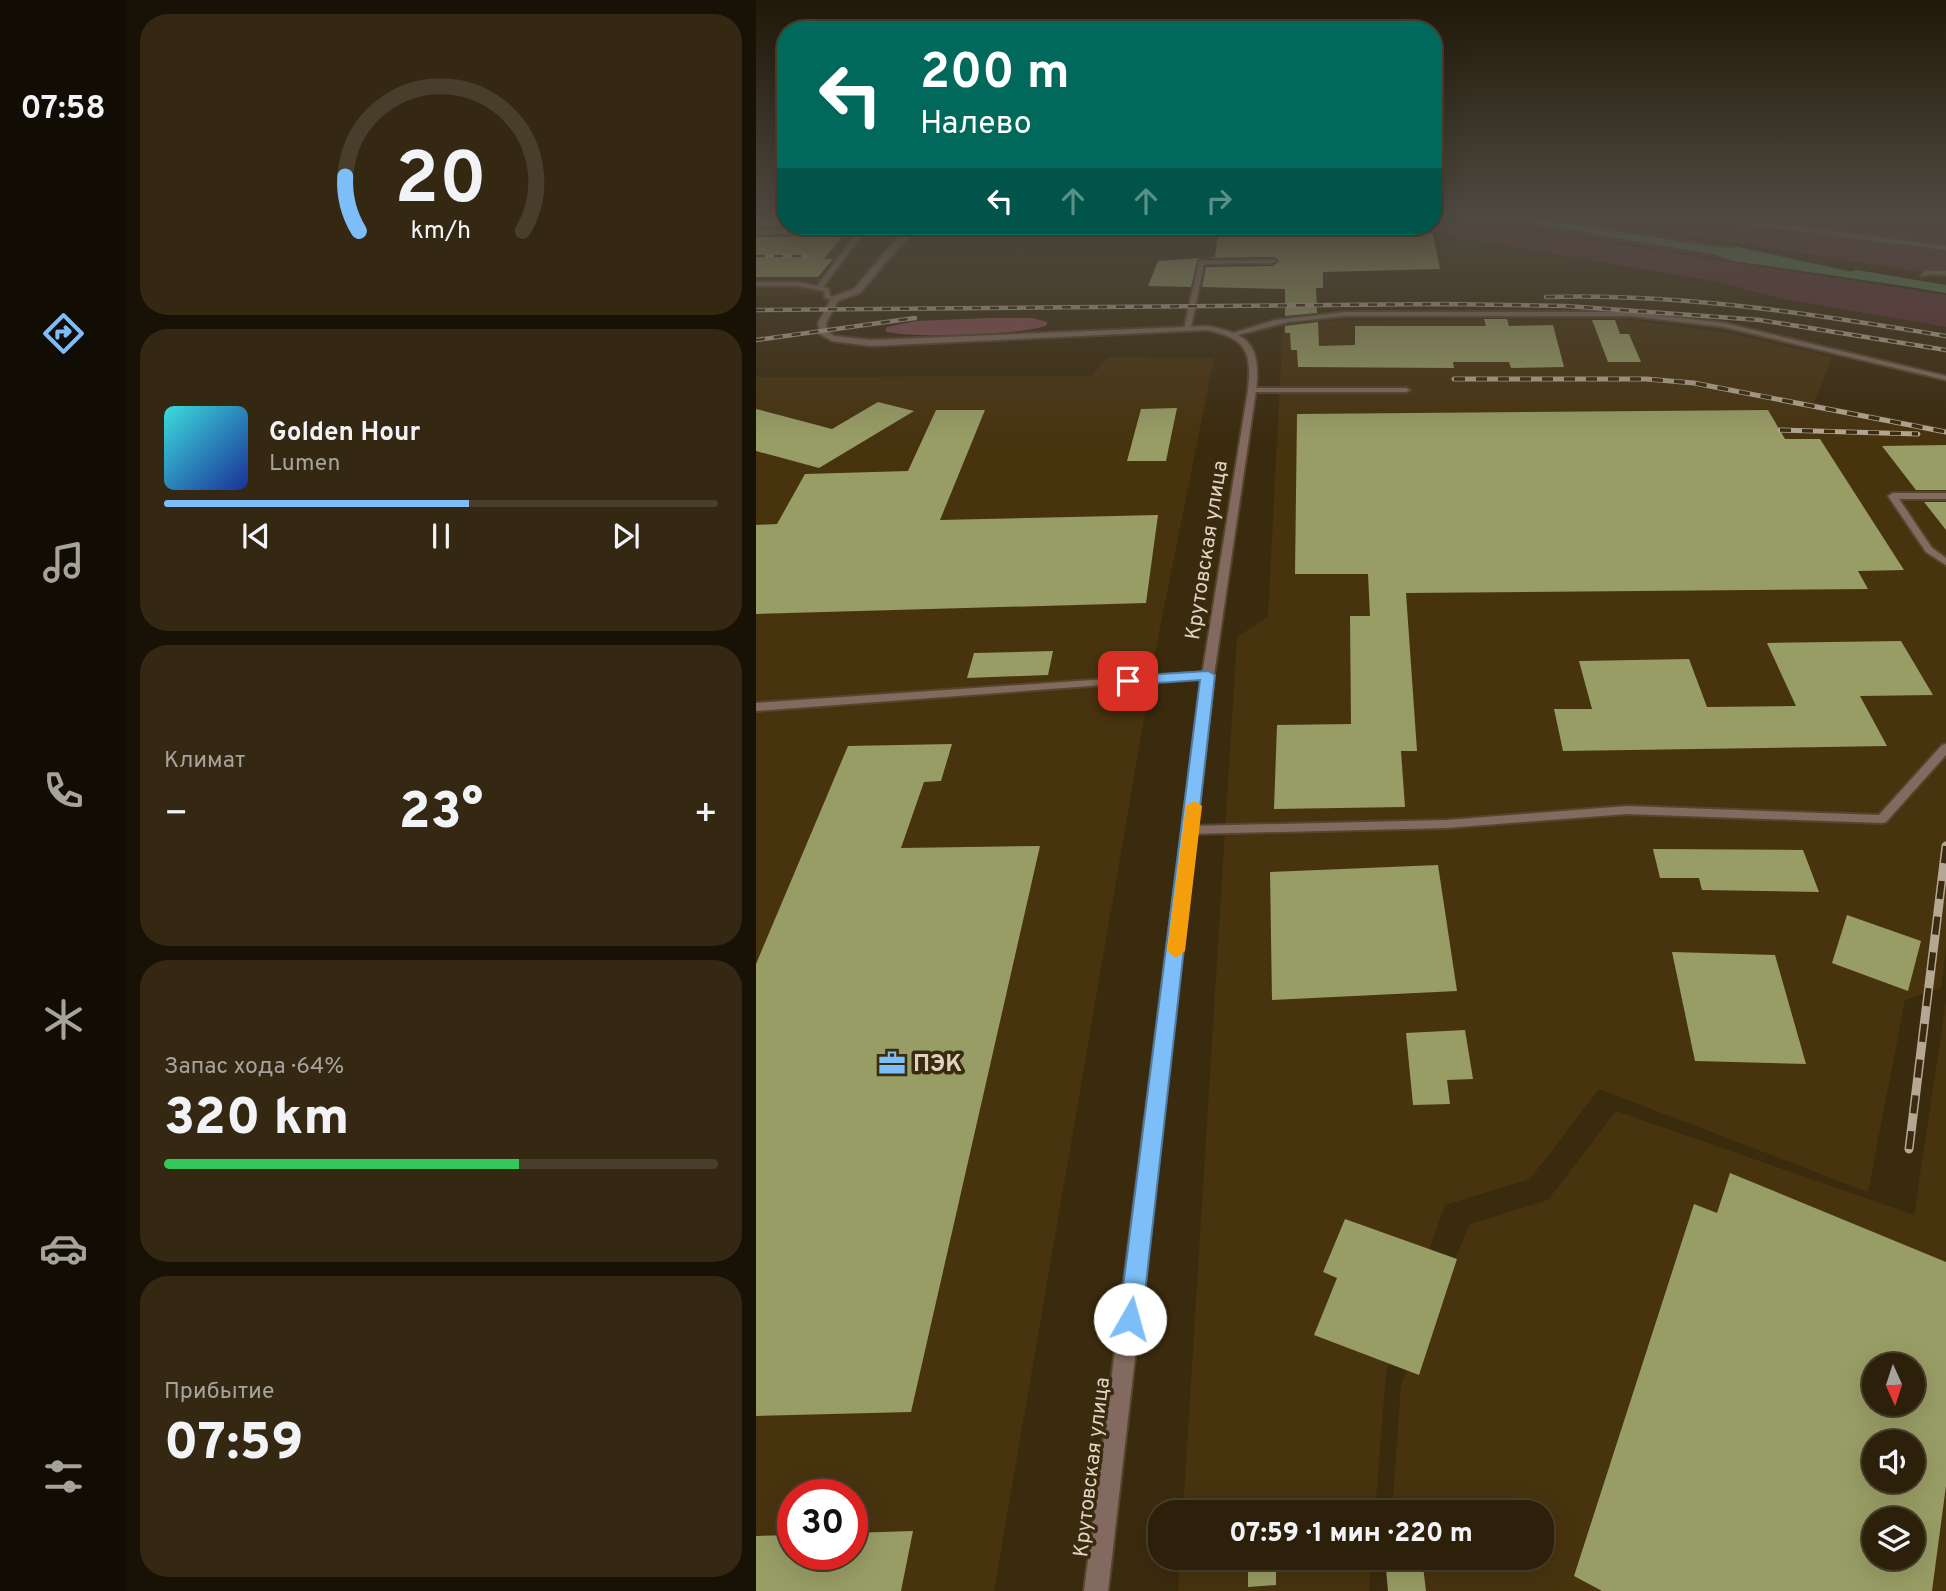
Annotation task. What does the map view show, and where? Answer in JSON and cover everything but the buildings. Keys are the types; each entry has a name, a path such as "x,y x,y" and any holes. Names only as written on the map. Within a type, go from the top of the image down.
{"street":[{"path":"857,290 835,299 822,323 823,332 832,338 871,343 1187,327 1234,334"},
{"name":"Крутовская улица","path":"1096,1591 1208,675 1252,390 1254,354 1248,345 1234,334"}],"lane":[{"path":"827,290 827,297 835,299"},
{"path":"1187,327 1195,290"},
{"path":"1234,334 1300,316 1630,314 1724,325 1946,378"},
{"path":"1252,390 1406,390"},
{"path":"1946,496 1893,496 1929,550 1946,562"},
{"path":"756,707 1208,675"},
{"path":"1191,830 1447,824 1627,810 1882,819 1946,748"}],"shaded area":[{"path":"756,290 820,290 816,295 756,296"},
{"path":"1750,290 1915,290 1946,295 1946,327 1784,299"},
{"path":"1607,317 1729,333 1832,357 1814,403 1946,428 1946,948 1941,988 1905,1000 1868,1192 1599,1089 1530,1179 1445,1205 1386,1372 1376,1500 1184,1500 1237,637 1268,617 1283,322"},
{"path":"1032,318 1047,322 1047,325 1016,331 966,335 916,335 885,331 887,327 916,321"},
{"path":"1107,357 1214,358 1158,637 994,1591 756,1591 756,377 1092,376"},
{"path":"1946,1002 1946,1591 1387,1591 1388,1570 1554,1570 1554,1500 1393,1500 1401,1385 1470,1224 1548,1200 1616,1111 1914,1215"},
{"path":"1179,1570 1371,1570 1369,1591 1178,1591"}],"railway":[{"path":"1546,297 1647,298 1697,302 1797,313 1946,336"},
{"path":"756,310 1445,304 1566,306 1760,320 1946,350"},
{"path":"756,340 915,318"},
{"path":"1454,379 1646,379 1694,383 1946,432"},
{"path":"1780,430 1918,434"},
{"path":"1909,1149 1946,846"}],"slow traffic":[{"path":"1176,951 1194,806"}],"place":[{"name":"ПЭК","path":"892,1063"}],"route":[{"path":"1128,681 1208,675 1130,1319"}]}
